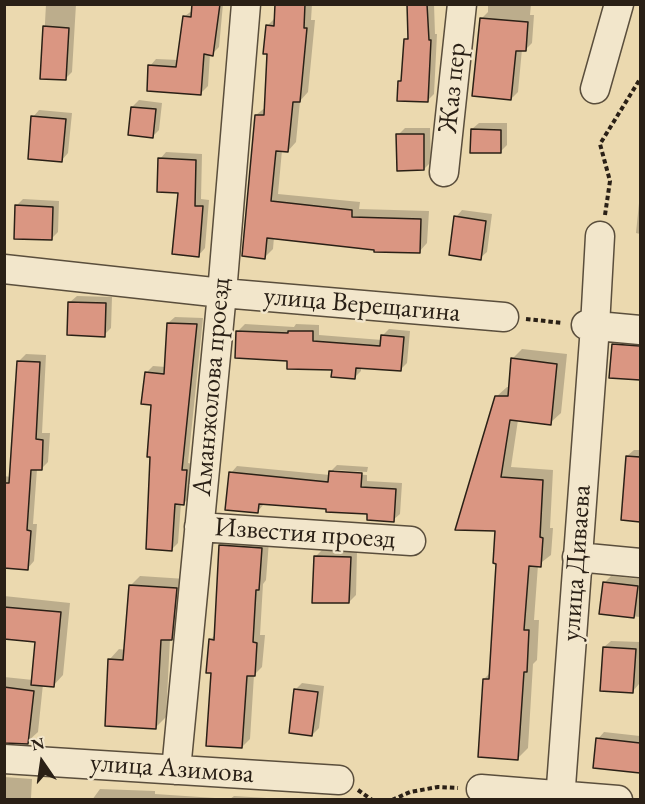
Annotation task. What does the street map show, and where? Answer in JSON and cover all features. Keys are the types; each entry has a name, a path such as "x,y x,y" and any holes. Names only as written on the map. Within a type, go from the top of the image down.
{"street":[{"name":"Аманжолова проезд","path":"176,770 222,292 246,4"},
{"name":"Жаз пер","path":"444,172 462,4"},
{"path":"595,89 619,4"},
{"name":"улица Диваева","path":"560,797 578,557 591,326 600,236"},
{"name":"улица Верещагина","path":"4,269 222,292 504,317"},
{"path":"591,326 640,330"},
{"name":"Известия проезд","path":"199,527 411,541"},
{"path":"578,557 640,562"},
{"name":"улица Азимова","path":"4,759 339,780"},
{"path":"482,789 618,800"}],"path":[{"path":"600,236 610,181 600,144 640,78"},
{"path":"504,317 591,326"},
{"path":"392,800 410,792 438,787 482,789"}],"building":[{"path":"192,4 220,4 213,56 204,54 201,95 147,91 148,65 176,67 183,16 191,17"},
{"path":"275,4 305,4 304,28 307,28 300,102 293,102 288,152 276,151 271,201 352,210 352,217 421,219 420,253 374,252 374,250 267,238 265,259 242,256 255,115 264,115 267,54 263,54 266,25 274,26"},
{"path":"407,4 427,4 429,40 431,40 428,102 397,101 404,39 408,39"},
{"path":"480,18 528,22 526,51 516,51 511,100 472,96"},
{"path":"43,26 69,28 66,80 40,79"},
{"path":"131,107 156,109 153,138 128,135"},
{"path":"31,116 66,119 62,162 28,159"},
{"path":"471,129 501,130 501,153 470,153"},
{"path":"396,134 424,134 424,170 397,171"},
{"path":"158,158 196,160 195,206 203,206 199,257 172,254 178,193 157,192"},
{"path":"15,205 53,207 52,240 14,239"},
{"path":"454,216 486,221 481,260 449,255"},
{"path":"68,302 106,303 105,337 67,335"},
{"path":"167,323 197,324 182,470 187,470 184,505 175,504 172,551 146,549 150,457 147,457 151,405 141,404 145,372 164,374"},
{"path":"236,331 288,333 288,331 313,331 313,341 380,346 381,335 404,337 401,371 356,368 355,379 331,377 332,370 287,369 287,361 235,358"},
{"path":"612,344 640,346 640,380 609,378"},
{"path":"511,358 557,364 551,425 510,420 501,477 543,480 541,567 529,566 524,630 529,630 527,672 524,672 518,760 478,757 483,679 489,679 496,564 493,563 495,531 455,530 495,396 508,396"},
{"path":"17,361 40,362 36,439 43,440 42,470 31,470 27,530 31,531 28,570 4,568 4,483 9,483"},
{"path":"626,456 640,457 640,522 621,520"},
{"path":"329,471 362,473 361,487 396,489 394,522 367,520 367,514 259,504 258,513 225,510 229,472 328,482"},
{"path":"219,545 262,548 259,590 256,590 253,642 257,643 255,676 247,676 242,748 206,746 211,673 206,673 209,639 214,640"},
{"path":"314,556 351,557 349,603 312,603"},
{"path":"603,582 638,586 634,618 599,614"},
{"path":"129,585 177,588 172,640 161,640 156,729 105,726 108,659 123,660"},
{"path":"4,607 61,612 54,687 31,685 35,642 4,639"},
{"path":"603,647 636,649 633,693 600,691"},
{"path":"4,687 34,691 28,744 4,743"},
{"path":"294,689 318,692 312,736 289,733"},
{"path":"596,738 640,743 640,773 593,768"}]}
